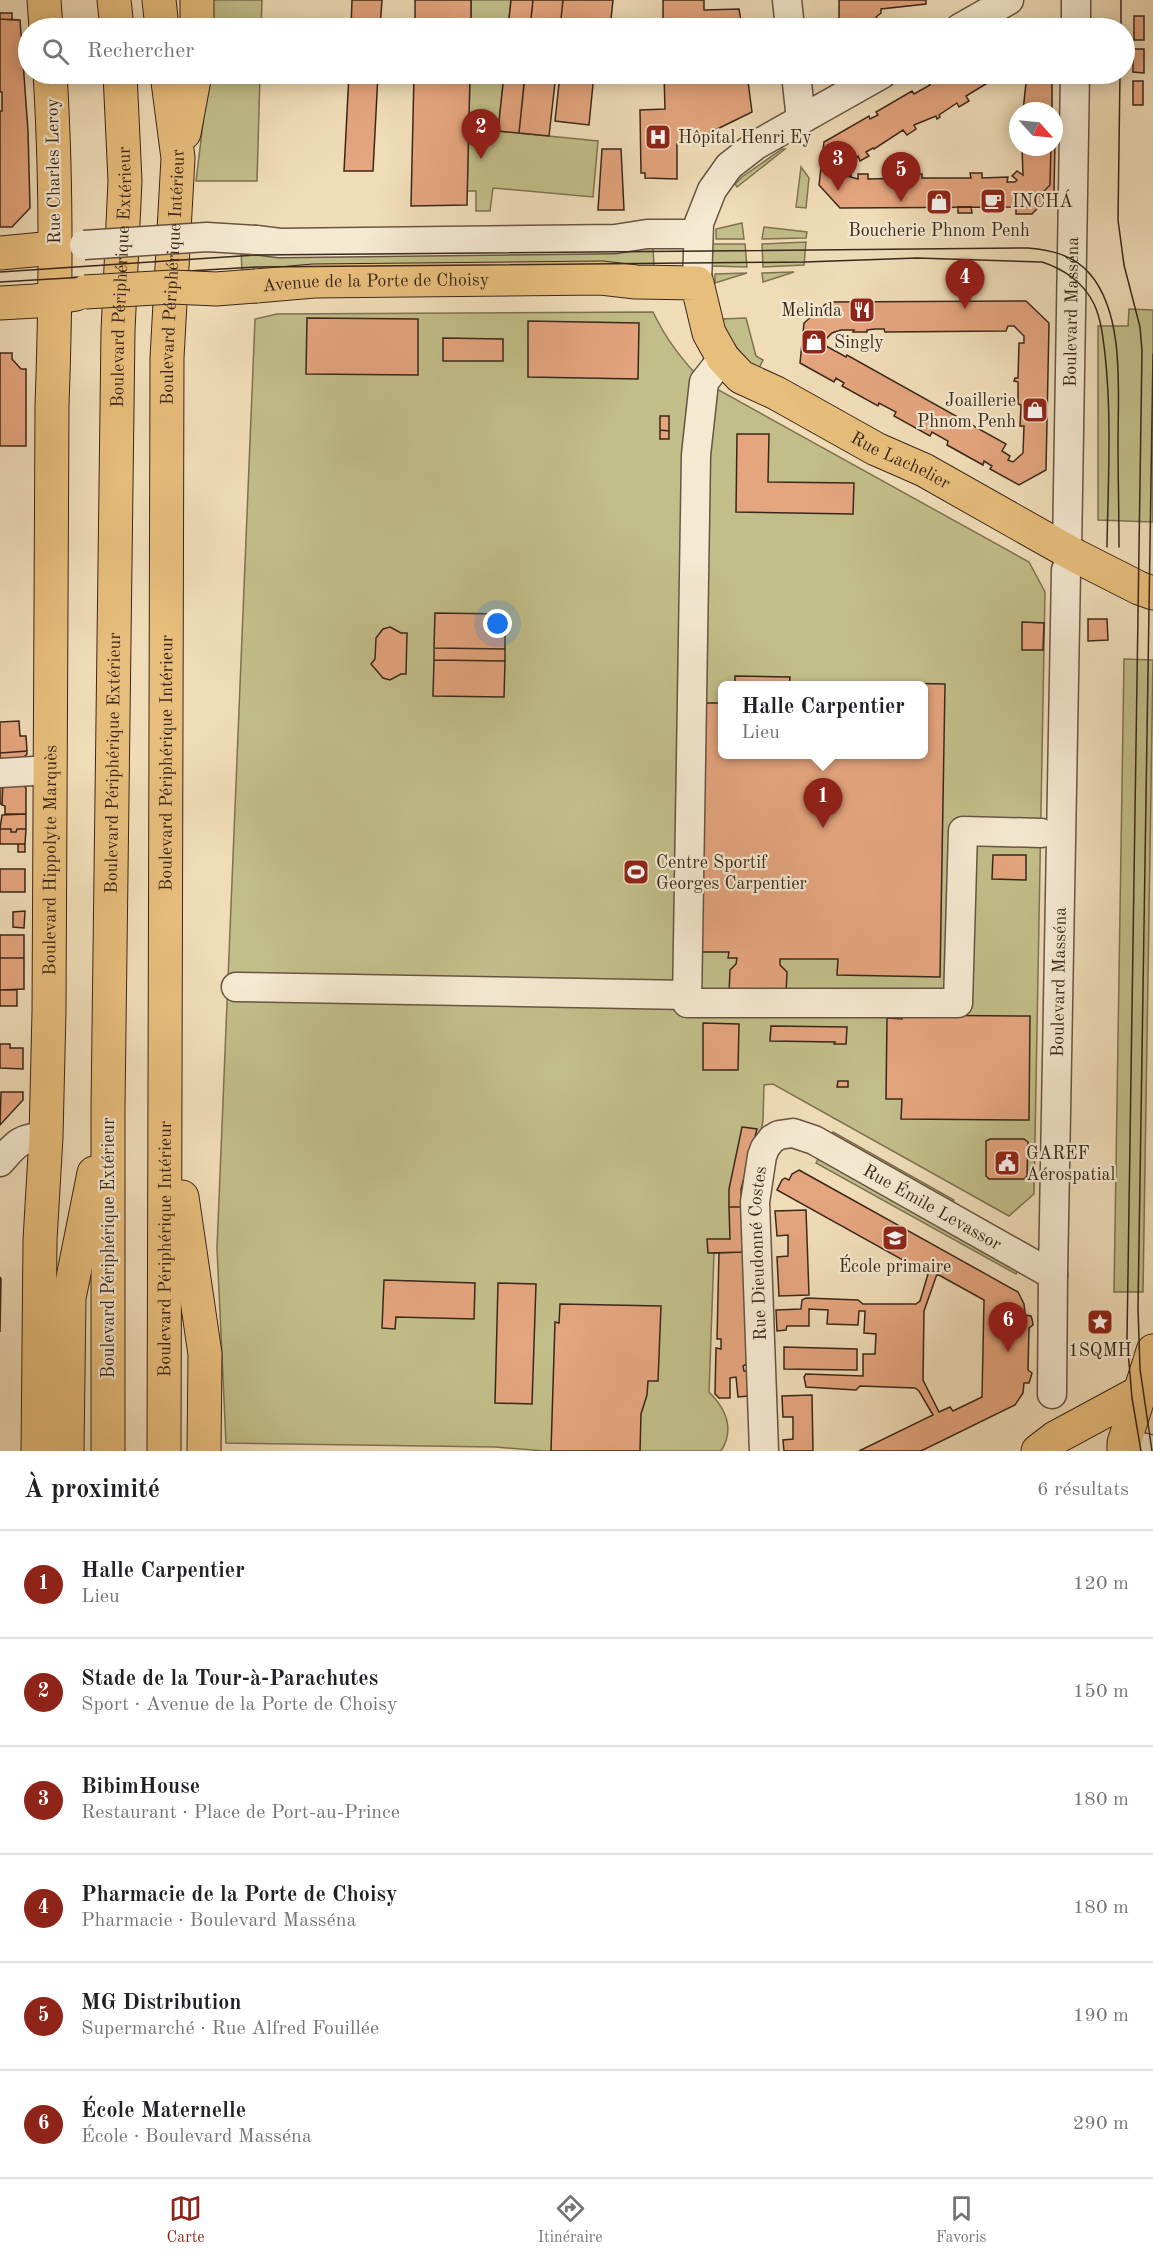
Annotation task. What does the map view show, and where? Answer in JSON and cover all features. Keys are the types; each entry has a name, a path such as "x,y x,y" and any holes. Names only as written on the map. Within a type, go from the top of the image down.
{"main road":[{"path":"44,0 45,18"},
{"path":"114,0 116,18"},
{"path":"159,0 161,18"},
{"path":"197,0 197,18"},
{"name":"Rue Charles Leroy","path":"51,84 66,270"},
{"name":"Boulevard Périphérique Extérieur","path":"108,1451 108,1107 118,331 125,181 120,84"},
{"name":"Boulevard Périphérique Intérieur","path":"164,1451 166,358 178,158 168,84"},
{"path":"178,158 194,84"},
{"path":"0,253 66,270"},
{"path":"0,303 35,301 66,270"},
{"name":"Avenue de la Porte de Choisy","path":"66,270 173,287 216,289 314,281 601,278 636,282 697,283"},
{"name":"Boulevard Hippolyte Marquès","path":"38,1451 40,1240 46,1137 49,1012 52,406 66,270"},
{"name":"Rue Lachelier","path":"697,283 710,333 723,358 741,377 776,393 876,449 924,470 1066,560 1153,593"},
{"path":"166,1091 205,1354 204,1451"},
{"path":"67,1451 69,1298 108,1107"},
{"path":"1125,1449 1153,1351"},
{"path":"1038,1451 1055,1438 1142,1391"},
{"path":"1125,1449 1153,1422"}],"street":[{"path":"787,0 789,18"},
{"path":"978,18 1010,0"},
{"path":"1076,0 1076,18"},
{"path":"797,84 801,120"},
{"path":"697,283 697,234 705,203 719,177 756,145 864,84"},
{"name":"Boulevard Masséna","path":"1052,1394 1075,84"},
{"path":"66,270 207,237 280,243 615,239 646,234 697,234"},
{"path":"723,358 704,382 696,455 687,1003 958,1003 963,831 1041,833"},
{"path":"0,773 50,770"},
{"path":"236,987 687,995"},
{"name":"Rue Dieudonné Costes","path":"764,1451 755,1202 762,1156 765,1148 779,1135 793,1133 814,1140"},
{"path":"0,1161 17,1143 29,1137 46,1137"},
{"name":"Rue Émile Levassor","path":"814,1140 1053,1275"}],"shaded area":[{"path":"211,0 262,0 261,18 212,18"},
{"path":"471,0 511,0 509,18 471,18"},
{"path":"208,84 260,84 257,181 196,181"},
{"path":"470,84 503,84 498,131 598,141 593,197 493,188 490,211 476,211 476,191 467,191"},
{"path":"785,149 737,187 735,184 742,177"},
{"path":"801,167 809,178 806,208 796,207"},
{"path":"742,223 744,239 716,239 716,229"},
{"path":"764,227 807,232 806,238 762,239"},
{"path":"806,242 804,265 763,267 762,244"},
{"path":"711,244 745,244 747,267 710,266"},
{"path":"653,246 654,267 242,272 241,250"},
{"path":"794,272 763,282 762,273"},
{"path":"747,273 715,283 715,274"},
{"path":"1129,309 1153,310 1153,522 1098,520 1098,326 1128,326"},
{"name":"Centre Sportif Georges Carpentier","path":"653,312 675,349 704,382 1029,562 1045,592 1034,1194 1009,1216 773,1084 764,1085 763,1121 747,1199 749,1252 714,1253 709,1392 720,1405 727,1420 727,1435 721,1451 545,1451 495,1447 226,1443 217,1248 255,319 277,314"},
{"path":"746,318 756,356 763,360 758,370 736,347 721,319"},
{"path":"1124,659 1153,660 1143,1292 1114,1292"},
{"path":"833,1132 954,1200 949,1209 828,1141"},
{"path":"821,1154 1020,1265 1016,1274 816,1163"}],"building":[{"path":"352,0 382,0 381,18 351,18"},
{"path":"415,0 471,0 471,18 415,18"},
{"path":"511,0 533,0 531,18 509,18"},
{"path":"533,0 563,0 561,18 531,18"},
{"path":"563,0 613,0 611,18 561,18"},
{"path":"663,0 704,0 704,10 739,9 740,18 663,18"},
{"path":"839,0 926,0 926,4 881,9 881,13 876,18 839,18"},
{"path":"0,13 12,13 12,20 0,19"},
{"path":"1134,16 1144,16 1144,40 1135,40"},
{"path":"0,19 18,20 18,84 25,84 30,208 12,227 0,227 2,92 0,92"},
{"path":"1135,49 1144,49 1144,73 1135,72"},
{"path":"1135,81 1143,81 1143,105 1133,105 1133,84"},
{"path":"348,84 377,84 373,171 344,171"},
{"path":"414,84 470,84 467,205 411,206"},
{"path":"503,84 524,84 519,133 498,131"},
{"path":"524,84 555,84 549,136 519,133"},
{"path":"559,84 593,84 589,125 555,121"},
{"path":"664,84 748,84 752,112 707,134 707,143 677,144 677,179 645,178 645,173 641,173 640,110 665,109"},
{"path":"929,84 986,84 966,96 969,101 959,107 957,103 939,115 937,119 936,116 914,125 916,129 907,135 903,130 866,152 869,156 860,161 858,156 848,165 852,166 851,176 847,176 858,179 858,174 868,174 868,179 911,178 911,174 922,174 922,178 971,178 970,173 982,173 982,178 1008,177 1007,182 1015,182 1017,180 1012,176 1017,171 1023,175 1022,156 1051,156 1050,185 1028,207 840,208 819,185 824,142 869,116 870,119 878,115 876,112 912,91 914,94"},
{"path":"1026,84 1052,84 1052,102 1024,102"},
{"path":"602,149 621,149 624,210 598,210"},
{"path":"1051,156 1055,156 1054,191 1032,214 1016,214 1016,207 1028,207 1050,185"},
{"path":"958,207 971,207 972,213 958,213"},
{"path":"1026,301 1049,323 1046,470 1019,485 990,469 992,466 984,461 983,465 947,445 948,441 932,432 930,436 894,416 896,412 879,403 878,406 842,386 844,383 836,378 834,382 800,363 804,323 828,302","holes":["1008,326 1014,326 1024,336 1024,343 1019,343 1018,378 1014,381 1018,382 1018,404 1021,405 1020,426 1024,426 1023,453 1013,462 1008,460 1010,456 1002,451 1006,444 847,355 846,357 826,346 826,339 832,333 841,330 854,330 853,332 867,332 867,330 875,329 884,329 885,332 1006,331"]},
{"path":"307,318 418,319 418,375 306,374"},
{"path":"528,321 639,323 638,379 528,377"},
{"path":"443,338 503,339 503,361 443,361"},
{"path":"0,353 12,353 12,359 21,369 26,369 26,446 0,446"},
{"path":"660,416 669,416 669,431 660,430"},
{"path":"660,430 669,431 669,439 660,439"},
{"path":"737,434 769,434 768,482 854,483 853,514 736,512"},
{"path":"435,613 505,614 505,649 434,648"},
{"path":"1088,619 1107,619 1108,640 1088,641"},
{"path":"1022,622 1044,623 1043,650 1022,650"},
{"path":"390,627 401,633 407,633 406,674 390,680 383,678 371,664 375,659 376,638 383,629"},
{"path":"434,648 505,649 505,661 434,660"},
{"path":"434,660 505,661 504,697 433,696"},
{"path":"735,676 790,677 790,681 735,681"},
{"path":"928,684 945,684 940,977 837,975 838,959 780,959 780,965 787,972 786,994 729,993 730,970 736,964 737,958 728,958 729,952 701,952 705,703 718,703 718,759 928,759"},
{"path":"19,721 20,736 26,736 27,751 0,753 0,722"},
{"path":"27,751 19,762 0,763 0,753"},
{"path":"20,781 26,788 26,814 5,814 5,806 2,805 3,782"},
{"path":"0,782 3,782 2,804 0,804"},
{"path":"26,814 26,829 11,832 11,829 0,829 2,815"},
{"path":"0,829 11,829 11,832 16,832 17,829 26,829 25,844 0,844"},
{"path":"18,844 25,844 25,852 18,852"},
{"path":"993,855 1026,855 1026,880 992,879"},
{"path":"0,869 25,869 25,892 0,892"},
{"path":"25,911 24,928 13,927 13,912"},
{"path":"0,935 24,935 24,958 0,958"},
{"path":"0,958 24,958 24,989 0,990"},
{"path":"0,990 17,990 17,1006 0,1006"},
{"path":"902,1015 1030,1016 1029,1120 901,1119 902,1099 886,1099 887,1018 902,1019"},
{"path":"703,1023 739,1024 738,1070 703,1070"},
{"path":"771,1026 847,1027 846,1044 770,1041"},
{"path":"0,1044 10,1044 10,1048 23,1048 23,1069 0,1068"},
{"path":"838,1081 848,1081 848,1087 837,1087"},
{"path":"1,1092 23,1092 23,1100 0,1125"},
{"path":"742,1127 757,1129 741,1189 742,1207 729,1207 729,1189"},
{"name":"GAREF Aérospatial","path":"1024,1139 1028,1142 1027,1176 1024,1179 989,1179 986,1176 986,1141"},
{"path":"799,1170 1018,1292 1024,1304 1025,1315 1031,1316 1032,1319 1033,1325 1029,1328 1028,1370 1032,1373 1029,1383 1024,1383 1023,1393 1015,1405 921,1451 859,1451 933,1415 915,1388 860,1386 856,1390 806,1387 804,1377 806,1374 863,1376 863,1354 875,1354 876,1334 864,1333 865,1311 859,1311 858,1325 827,1324 828,1310 809,1309 809,1326 787,1326 786,1330 777,1331 776,1310 801,1309 802,1300 806,1298 858,1300 863,1304 916,1304 920,1301 928,1274 777,1190 782,1180 785,1178 789,1180 792,1174","holes":["937,1274 984,1300 982,1397 953,1411 950,1407 939,1412 923,1380 924,1311"]},
{"path":"729,1207 742,1207 743,1252 708,1253 707,1239 730,1239"},
{"path":"806,1210 809,1295 779,1296 777,1257 788,1256 788,1235 777,1236 775,1211"},
{"path":"743,1252 747,1364 743,1366 744,1371 748,1371 748,1396 738,1397 736,1377 730,1378 730,1398 719,1398 715,1394 716,1348 721,1349 721,1339 717,1339 719,1253"},
{"path":"0,1277 1,1279 0,1332"},
{"path":"384,1280 475,1283 474,1319 396,1317 395,1329 382,1328"},
{"path":"498,1283 536,1284 532,1404 495,1403"},
{"path":"560,1304 661,1306 658,1381 648,1381 647,1395 641,1414 640,1451 551,1451 555,1322 559,1323"},
{"path":"784,1347 857,1349 857,1370 784,1369"},
{"path":"812,1395 813,1451 784,1451 783,1440 793,1439 793,1417 783,1417 782,1396"}],"tram line":[{"path":"1121,0 1121,18"},
{"path":"1120,84 1118,220 1124,265 1140,327 1142,351 1127,1339 1132,1398 1141,1451"},
{"path":"0,272 256,255 1028,248 1054,252 1077,262 1090,274 1109,310 1114,332 1118,377 1119,547"},
{"path":"0,282 256,267 805,262 917,258 1042,262 1058,269 1079,283 1090,296 1100,322 1108,402 1107,547"},
{"path":"1152,1451 1140,1369 1138,1308 1153,354"}],"place":[{"name":"Hôpital Henri Ey","path":"658,137"},
{"name":"Stade de la Tour-à-Parachutes","path":"481,159"},
{"name":"BibimHouse","path":"838,191"},
{"name":"INCHÁ","path":"993,201"},
{"name":"MG Distribution","path":"901,202"},
{"name":"Boucherie Phnom Penh","path":"939,202"},
{"name":"Pharmacie de la Porte de Choisy","path":"965,309"},
{"name":"Melinda","path":"862,310"},
{"name":"Singly","path":"814,342"},
{"name":"Joaillerie Phnom Penh","path":"1035,410"},
{"name":"Halle Carpentier","path":"823,828"},
{"name":"Centre Sportif Georges Carpentier","path":"636,872"},
{"name":"GAREF Aérospatial","path":"1007,1163"},
{"name":"École primaire","path":"895,1238"},
{"name":"1SQMH","path":"1100,1322"},
{"name":"École Maternelle","path":"1008,1352"}]}
